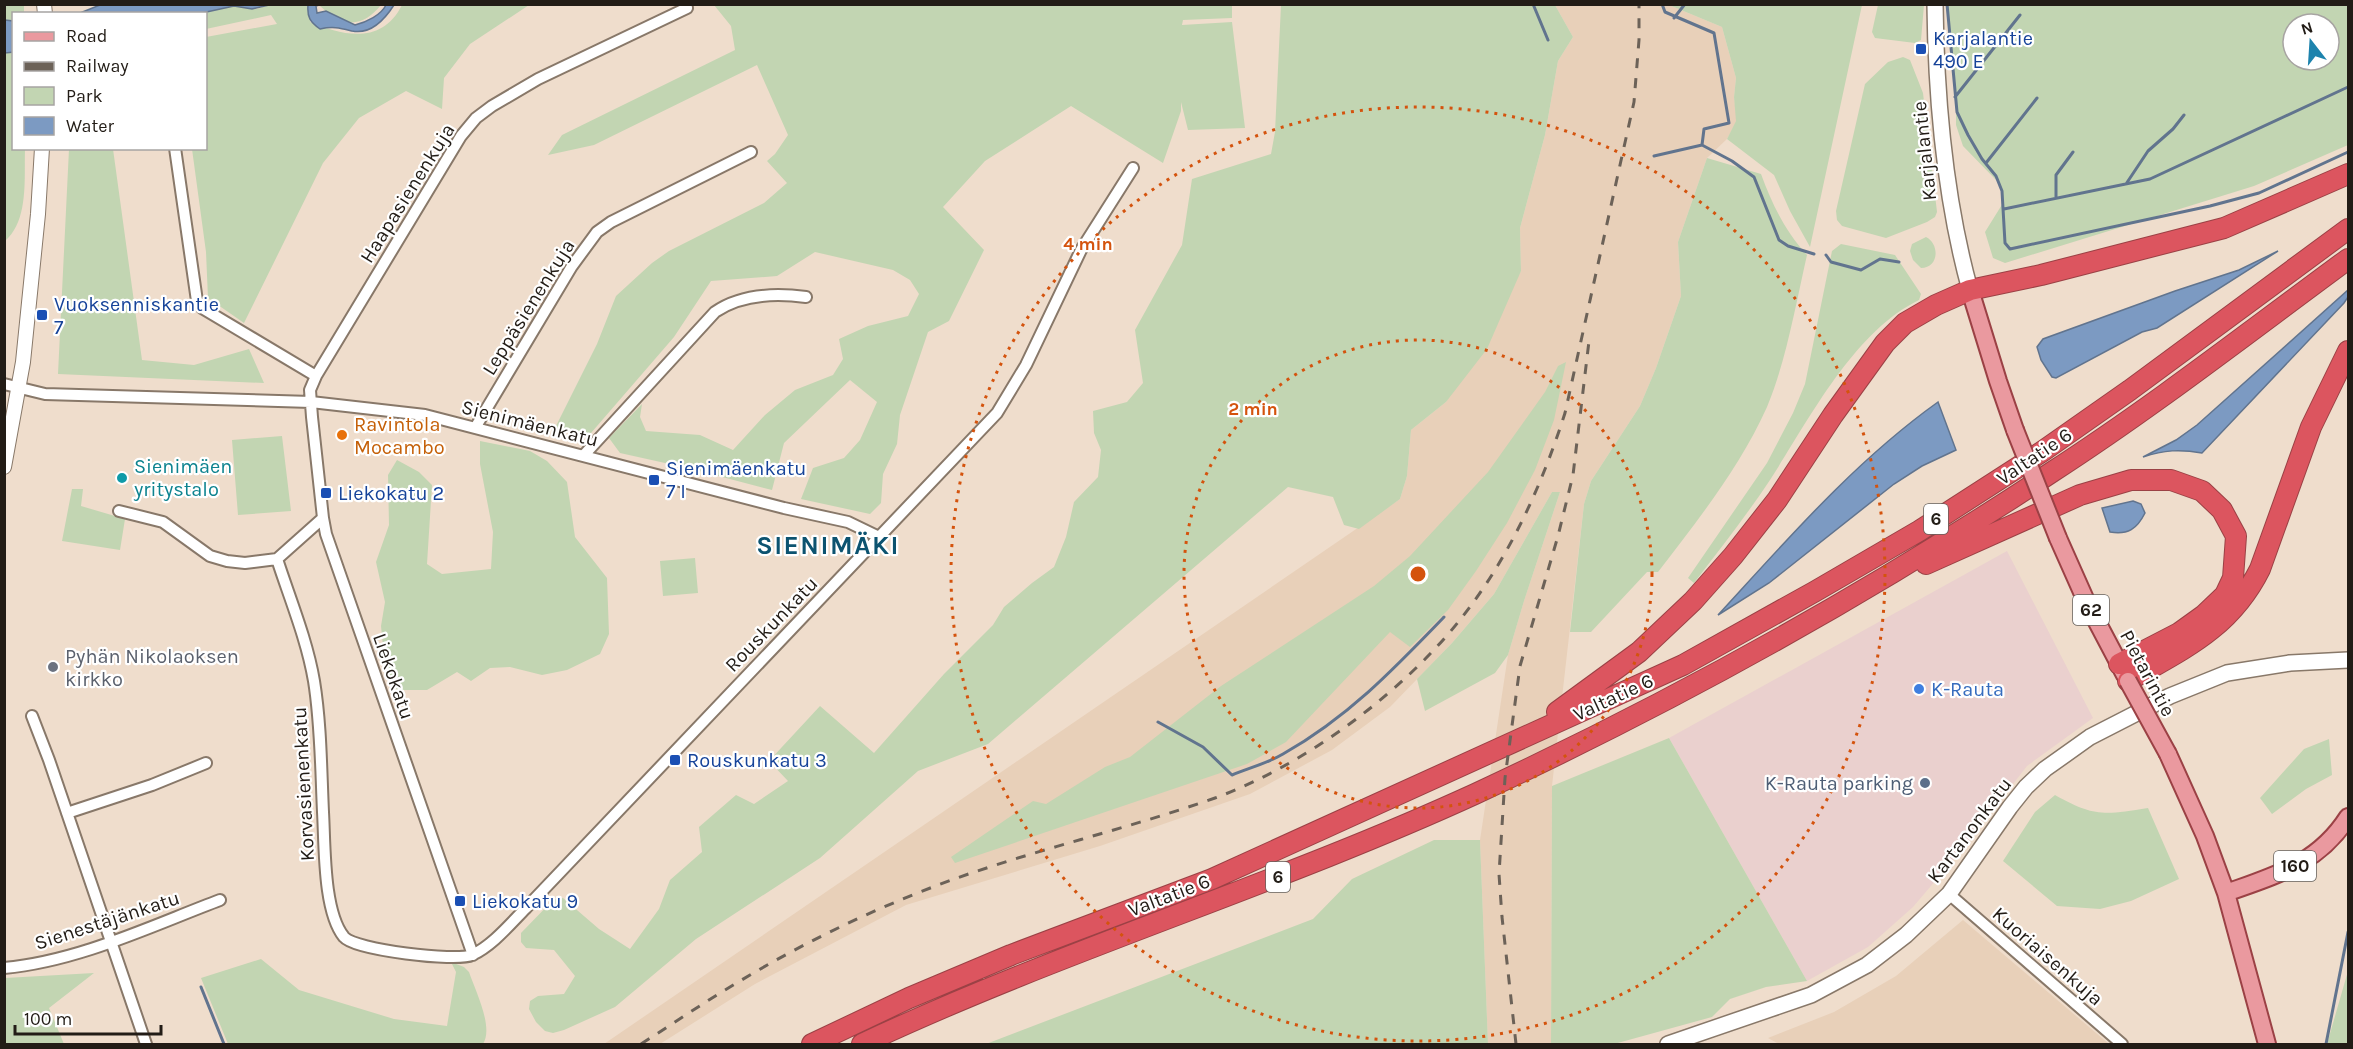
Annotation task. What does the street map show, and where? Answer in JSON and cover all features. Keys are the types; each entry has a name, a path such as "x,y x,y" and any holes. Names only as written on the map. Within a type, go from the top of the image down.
{"highway":[{"path":"1490,753 1571,703 1640,652 1678,616 1733,556 1776,500 1885,343 1905,323 1936,305 1970,290 2224,228 2349,174"},
{"name":"Valtatie 6","path":"812,1044 909,998 1011,955 1212,879 1683,664 1919,531 2043,451 2349,229"},
{"name":"Valtatie 6","path":"862,1044 1009,980 1299,869 1472,795 1686,690 1856,597 2054,472 2349,259"},
{"path":"2124,672 2211,632 2249,591 2260,569 2311,427 2349,351"},
{"path":"1856,597 2080,495 2131,480 2170,480 2202,491 2222,510 2236,536 2236,564 2233,578 2225,595 2204,615 2124,672"}],"main road":[{"name":"Karjalantie","path":"1935,4 1938,85 1953,216 1970,290"},
{"name":"Pietarintie","path":"1970,290 2015,430 2058,538 2086,601 2168,754 2205,836 2226,893 2267,1044"},
{"name":"Kartanonkatu","path":"1668,1044 1811,995 1867,965 1906,935 1950,894 2026,787 2045,769 2090,737 2170,696 2228,673 2290,663 2349,660"},
{"name":"160","path":"2226,893 2285,871 2310,858 2331,840 2349,817"}],"street":[{"name":"Haapasienenkuja","path":"311,402 310,390 316,376 461,136 476,118 492,106 538,80 687,8"},
{"path":"4,467 19,387 34,267 42,150"},
{"path":"175,150 197,301 202,308 316,376"},
{"name":"Leppäsienenkuja","path":"475,428 572,266 597,232 611,222 751,152"},
{"name":"Rouskunkatu","path":"473,955 497,937 526,908 998,413 1026,365 1081,250 1133,168"},
{"path":"584,455 715,312 739,300 754,297 788,295 806,297"},
{"name":"Sienimäenkatu","path":"4,384 45,394 311,402 425,415 784,508 848,522 879,537"},
{"name":"Liekokatu","path":"311,402 323,518 365,649 473,955"},
{"path":"119,511 163,522 210,556 245,563 277,559 323,518"},
{"name":"Korvasienenkatu","path":"277,559 314,678 319,713 327,880 332,909 343,936 357,944 396,951 461,959 473,955"},
{"path":"32,716 146,1044"},
{"path":"67,813 206,764"},
{"name":"Kuoriaisenkuja","path":"1950,894 2122,1044"},
{"name":"Sienestäjänkatu","path":"4,968 51,961 110,942 220,900"}],"shaded area":[{"path":"1555,5 1669,5 1722,27 1736,78 1734,97 1737,121 1727,139 1707,158 1678,242 1681,296 1656,368 1640,406 1591,481 1584,504 1552,786 1551,1044 1488,1044 1480,840 1508,655 1560,492 1552,492 1494,594 1452,643 1390,707 1332,750 1250,794 1100,846 906,905 755,984 660,1044 604,1044 1400,499 1407,476 1411,430 1446,402 1521,271 1520,228 1545,135 1558,61 1573,37"},
{"path":"2007,551 2093,718 2027,766 1965,846 1913,907 1868,947 1807,981 1669,738"},
{"path":"1963,920 2109,1044 1779,1044 1768,1038 1834,1012 1896,976"}],"green space":[{"path":"322,4 381,5 366,18 352,22 336,18 320,6"},
{"path":"5,5 24,5 24,12 12,12 12,150 25,150 24,198 18,222 5,241"},
{"path":"211,5 248,5 257,9 269,5 310,5 310,22 335,31 361,34 373,32 384,26 394,18 402,5 529,5 470,44 444,78 442,109 406,91 359,118 323,163 244,323 208,298 206,252 192,150 207,150 207,37 277,24 271,15 207,29 207,12 199,12"},
{"path":"714,5 1232,5 1232,18 1183,20 1182,25 1232,22 1245,128 1188,130 1181,102 1181,111 1163,163 1071,106 985,161 943,207 984,250 949,321 928,332 900,415 897,444 883,474 881,503 870,514 801,499 813,468 844,458 860,440 877,402 850,380 784,443 772,490 620,453 609,438 642,404 640,417 646,431 700,435 733,450 765,415 795,390 833,375 843,359 839,339 868,326 908,316 919,294 910,280 893,270 815,252 777,276 711,281 674,337 591,433 553,432 597,344 616,296 652,263 669,251 764,203 787,183 767,161 775,154 788,135 757,65 594,145 548,155 562,135 735,50 731,26"},
{"path":"1281,5 1555,5 1573,37 1558,61 1545,135 1520,228 1521,271 1487,349 1446,402 1411,430 1407,476 1400,499 1359,529 1344,525 1333,497 1288,487 988,744 918,771 820,858 696,939 615,1007 564,1030 553,1033 545,1031 536,1022 529,1009 530,1001 538,996 564,994 575,976 554,950 526,948 521,942 521,933 554,899 563,898 599,929 630,949 659,909 670,880 702,852 699,827 736,795 754,804 788,781 769,761 820,706 874,753 944,674 993,625 1004,607 1054,567 1066,537 1074,502 1098,477 1101,450 1094,433 1093,411 1127,402 1143,383 1135,330 1182,245 1192,179 1271,154 1275,132"},
{"path":"1669,5 1862,5 1810,247 1774,175 1727,139 1736,121 1734,97 1736,78 1722,27"},
{"path":"1878,5 1924,5 1921,40 1915,43 1875,38 1872,32"},
{"path":"1947,5 2348,5 2348,145 2254,186 2005,263 1993,258 1985,232 2003,203 2002,191 1998,182 1963,146 1956,125"},
{"path":"1903,57 1910,60 1923,93 1937,212 1935,217 1927,222 1886,238 1842,226 1837,220 1836,211 1865,84 1888,62"},
{"path":"69,150 113,150 142,360 194,365 249,349 264,383 58,374"},
{"path":"1707,158 1761,174 1780,217 1807,255 1780,371 1767,407 1744,451 1688,533 1658,572 1647,572 1591,632 1570,632 1584,504 1591,481 1640,406 1656,368 1681,296 1678,242"},
{"path":"1926,237 1934,245 1936,255 1931,264 1921,268 1913,260 1910,251 1912,244"},
{"path":"1841,244 1895,255 1921,294 1919,300 1895,314 1853,355 1817,405 1761,493 1694,583 1688,578 1767,463 1793,413 1805,384 1832,251"},
{"path":"1566,362 1554,420 1535,470 1507,523 1448,610 1410,647 1390,632 1286,742 1247,764 955,863 951,857 1033,801 1046,804 1105,767 1130,757 1221,686 1374,586 1410,556 1488,472 1545,392 1558,366"},
{"path":"282,436 291,511 238,515 232,440"},
{"path":"480,441 530,451 547,461 567,482 575,537 607,578 609,634 600,654 567,670 542,675 510,667 490,668 471,681 457,672 427,690 397,690 385,666 381,626 385,602 376,562 389,525 388,475 397,460 419,472 432,485 427,564 442,574 491,569 493,532 480,464"},
{"path":"72,489 83,489 81,506 125,519 120,550 62,541"},
{"path":"1552,492 1560,492 1508,655 1495,673 1425,711 1417,679 1494,594"},
{"path":"695,558 698,593 663,596 660,561"},
{"path":"1669,738 1807,981 1766,987 1730,999 1712,1017 1614,1044 1551,1044 1552,786"},
{"path":"2329,739 2332,775 2306,789 2272,814 2260,798 2304,749"},
{"path":"2055,795 2090,811 2110,813 2148,808 2179,879 2131,901 2100,909 2057,906 2003,861 2035,812"},
{"path":"1434,840 1480,840 1488,1044 986,1044 1313,919 1352,879"},
{"path":"261,959 299,990 394,1019 447,1026 456,972 451,962 464,967 469,972 485,1018 486,1037 483,1044 228,1044 201,978"},
{"path":"2348,971 2348,1044 2327,1044"},
{"path":"94,973 49,1008 64,1044 5,1044 5,978"}],"water":[{"path":"100,4 269,5 252,9 234,6 207,12 82,12"},
{"path":"308,5 319,5 316,6 317,13 326,11 355,25 373,18 386,5 394,5 377,25 359,32 336,28 320,29 310,19"},
{"path":"5,20 12,21 12,52 5,53"},
{"path":"2278,251 2157,328 2142,332 2056,378 2052,377 2041,360 2037,347 2043,339 2239,270"},
{"path":"2348,290 2348,297 2344,303 2202,453 2172,451 2143,457 2176,440 2197,425"},
{"path":"1938,402 1956,450 1922,466 1894,484 1769,583 1718,615 1822,503 1878,450"},
{"path":"2133,501 2141,504 2145,513 2139,523 2127,532 2110,532 2102,508"}],"waterway":[{"path":"1533,4 1548,40"},
{"path":"1662,4 1665,12 1714,33 1729,123 1704,129 1702,145"},
{"path":"1674,18 1685,4"},
{"path":"1947,4 1957,112 1982,159 1996,176 2002,191 2005,243 2010,249 2210,206 2259,193 2348,152"},
{"path":"1955,97 2020,15"},
{"path":"2004,209 2150,179 2348,87"},
{"path":"1986,163 2037,98"},
{"path":"2126,184 2148,151 2173,129 2184,115"},
{"path":"1654,156 1702,145 1732,161 1754,177 1779,240 1788,246 1814,254"},
{"path":"2056,197 2056,175 2073,152"},
{"path":"1826,255 1831,262 1861,270 1880,259 1899,262"},
{"path":"1158,722 1203,747 1232,775 1265,763 1306,740 1369,692 1444,617"},
{"path":"2326,1044 2348,932"},
{"path":"201,987 224,1044"}],"railway":[{"path":"641,1044 766,966 846,924 901,900 989,867 1183,809 1249,784 1317,746 1351,723 1412,672 1439,644 1480,593 1510,544 1546,467 1565,413 1634,102 1639,40 1639,4"},
{"path":"1516,1044 1499,874 1505,778 1520,666 1558,536 1573,475 1589,341"}],"place":[{"name":"Karjalantie 490 E","path":"1921,49"},
{"name":"Vuoksenniskantie 7","path":"42,315"},
{"name":"Ravintola Mocambo","path":"342,435"},
{"name":"Sienimäen yritystalo","path":"122,478"},
{"name":"Sienimäenkatu 7 I","path":"654,480"},
{"name":"Liekokatu 2","path":"326,493"},
{"name":"Pyhän Nikolaoksen kirkko","path":"53,667"},
{"name":"K-Rauta","path":"1919,689"},
{"name":"Rouskunkatu 3","path":"675,760"},
{"name":"K-Rauta parking","path":"1925,783"},
{"name":"Liekokatu 9","path":"460,901"}],"district":[{"name":"SIENIMÄKI","path":"828,545"}]}
